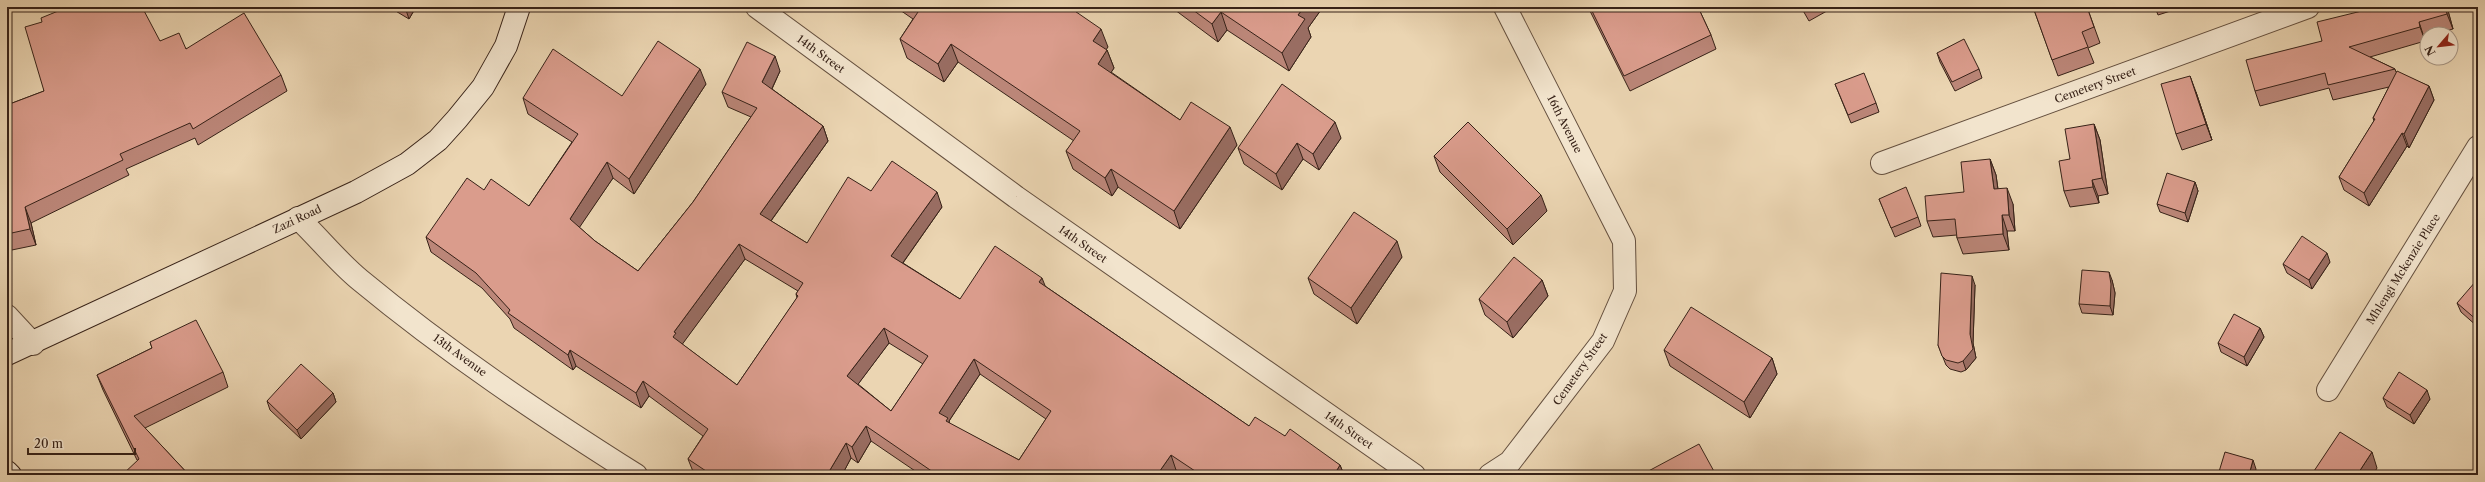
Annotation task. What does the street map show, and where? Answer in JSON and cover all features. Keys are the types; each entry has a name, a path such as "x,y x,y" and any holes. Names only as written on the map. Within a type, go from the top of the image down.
{"street":[{"name":"Zazi Road","path":"7,354 33,344 356,192 407,164 438,140 483,87 506,46 519,7"},
{"name":"14th Street","path":"757,7 1016,198 1414,475"},
{"name":"16th Avenue","path":"1505,7 1624,241"},
{"name":"Cemetery Street","path":"1882,162 2308,7"},
{"name":"Mhlengi Mckenzie Place","path":"2328,390 2478,147"},
{"name":"13th Avenue","path":"298,218 359,279 454,352 569,433 636,475"},
{"name":"Cemetery Street","path":"1490,475 1510,462 1603,340 1625,291 1624,241"},
{"path":"7,316 33,344"},
{"path":"7,472 10,475"}],"building":[{"path":"68,7 142,7 160,41 179,33 186,49 244,13 281,75 193,129 190,123 120,154 123,160 25,207 30,229 7,234 7,105 44,91 25,27 42,22 41,18"},
{"path":"916,7 1069,7 1101,29 1093,41 1107,50 1098,64 1180,120 1191,102 1230,127 1174,211 1111,169 1105,178 1066,151 1080,131 951,44 938,64 900,39 920,9"},
{"path":"1189,7 1304,7 1298,15 1305,19 1282,53 1221,12 1212,24"},
{"path":"1590,7 1698,7 1711,35 1624,76"},
{"path":"2033,7 2087,7 2094,27 2082,32 2088,47 2052,60"},
{"path":"2378,7 2445,7 2447,14 2419,22 2419,27 2349,47 2395,69 2328,85 2325,73 2255,91 2246,60 2322,41 2317,22"},
{"path":"1964,39 1979,69 1952,82 1937,53"},
{"path":"658,41 700,69 629,179 607,162 570,219 595,241 638,271 693,202 757,108 722,92 747,42 775,56 762,82 823,126 760,214 807,243 848,177 871,191 892,161 937,192 891,256 960,299 995,246 1042,278 1039,282 1249,426 1255,417 1285,436 1290,429 1340,465 1334,475 1201,475 1171,455 1157,475 931,475 933,472 866,426 852,447 846,443 827,475 759,475 753,471 750,475 712,475 688,459 708,429 643,381 636,393 570,350 568,355 508,313 510,310 476,273 426,237 467,178 484,190 491,179 529,206 578,134 523,98 553,49 622,96","holes":["739,244 803,283 796,294 798,296 737,385 673,337 676,333 674,332","884,328 928,356 891,411 847,376","974,359 1051,411 1019,460 946,421 948,418 939,413"]},
{"path":"2397,71 2429,86 2404,134 2402,133 2364,193 2339,177 2375,119 2373,118"},
{"path":"1864,73 1876,103 1848,115 1835,84"},
{"path":"2190,76 2206,124 2176,134 2161,84"},
{"path":"1282,84 1335,122 1313,154 1297,143 1276,174 1238,148"},
{"path":"1468,122 1541,195 1507,229 1434,156"},
{"path":"2094,124 2102,178 2092,180 2093,187 2064,191 2059,161 2070,159 2065,129"},
{"path":"1990,159 1994,189 2007,188 2009,215 2002,215 2003,234 1957,238 1955,219 1927,221 1925,196 1964,192 1961,162"},
{"path":"2167,173 2195,182 2185,213 2157,204"},
{"path":"1906,187 1918,217 1891,228 1879,199"},
{"path":"1354,212 1397,241 1351,308 1308,278"},
{"path":"2302,236 2327,253 2309,280 2283,264"},
{"path":"1514,257 1542,280 1507,322 1479,299"},
{"path":"2082,270 2109,272 2111,284 2110,306 2079,304"},
{"path":"1941,273 1972,276 1970,334 1973,349 1963,361 1958,363 1946,360 1942,356 1938,345"},
{"path":"2476,281 2478,282 2478,321 2457,303"},
{"path":"1691,307 1772,358 1744,402 1664,350"},
{"path":"2234,314 2260,328 2244,357 2218,343"},
{"path":"196,320 223,372 134,416 189,475 122,475 139,459 97,375 152,348 150,342"},
{"path":"301,364 333,393 297,430 267,401"},
{"path":"2399,372 2427,390 2410,415 2383,398"},
{"path":"2340,432 2372,452 2357,475 2313,475 2312,474"},
{"path":"1699,444 1716,475 1641,475"},
{"path":"2225,452 2253,460 2249,475 2218,475"},
{"path":"1640,472 1641,475 1634,475"}]}
